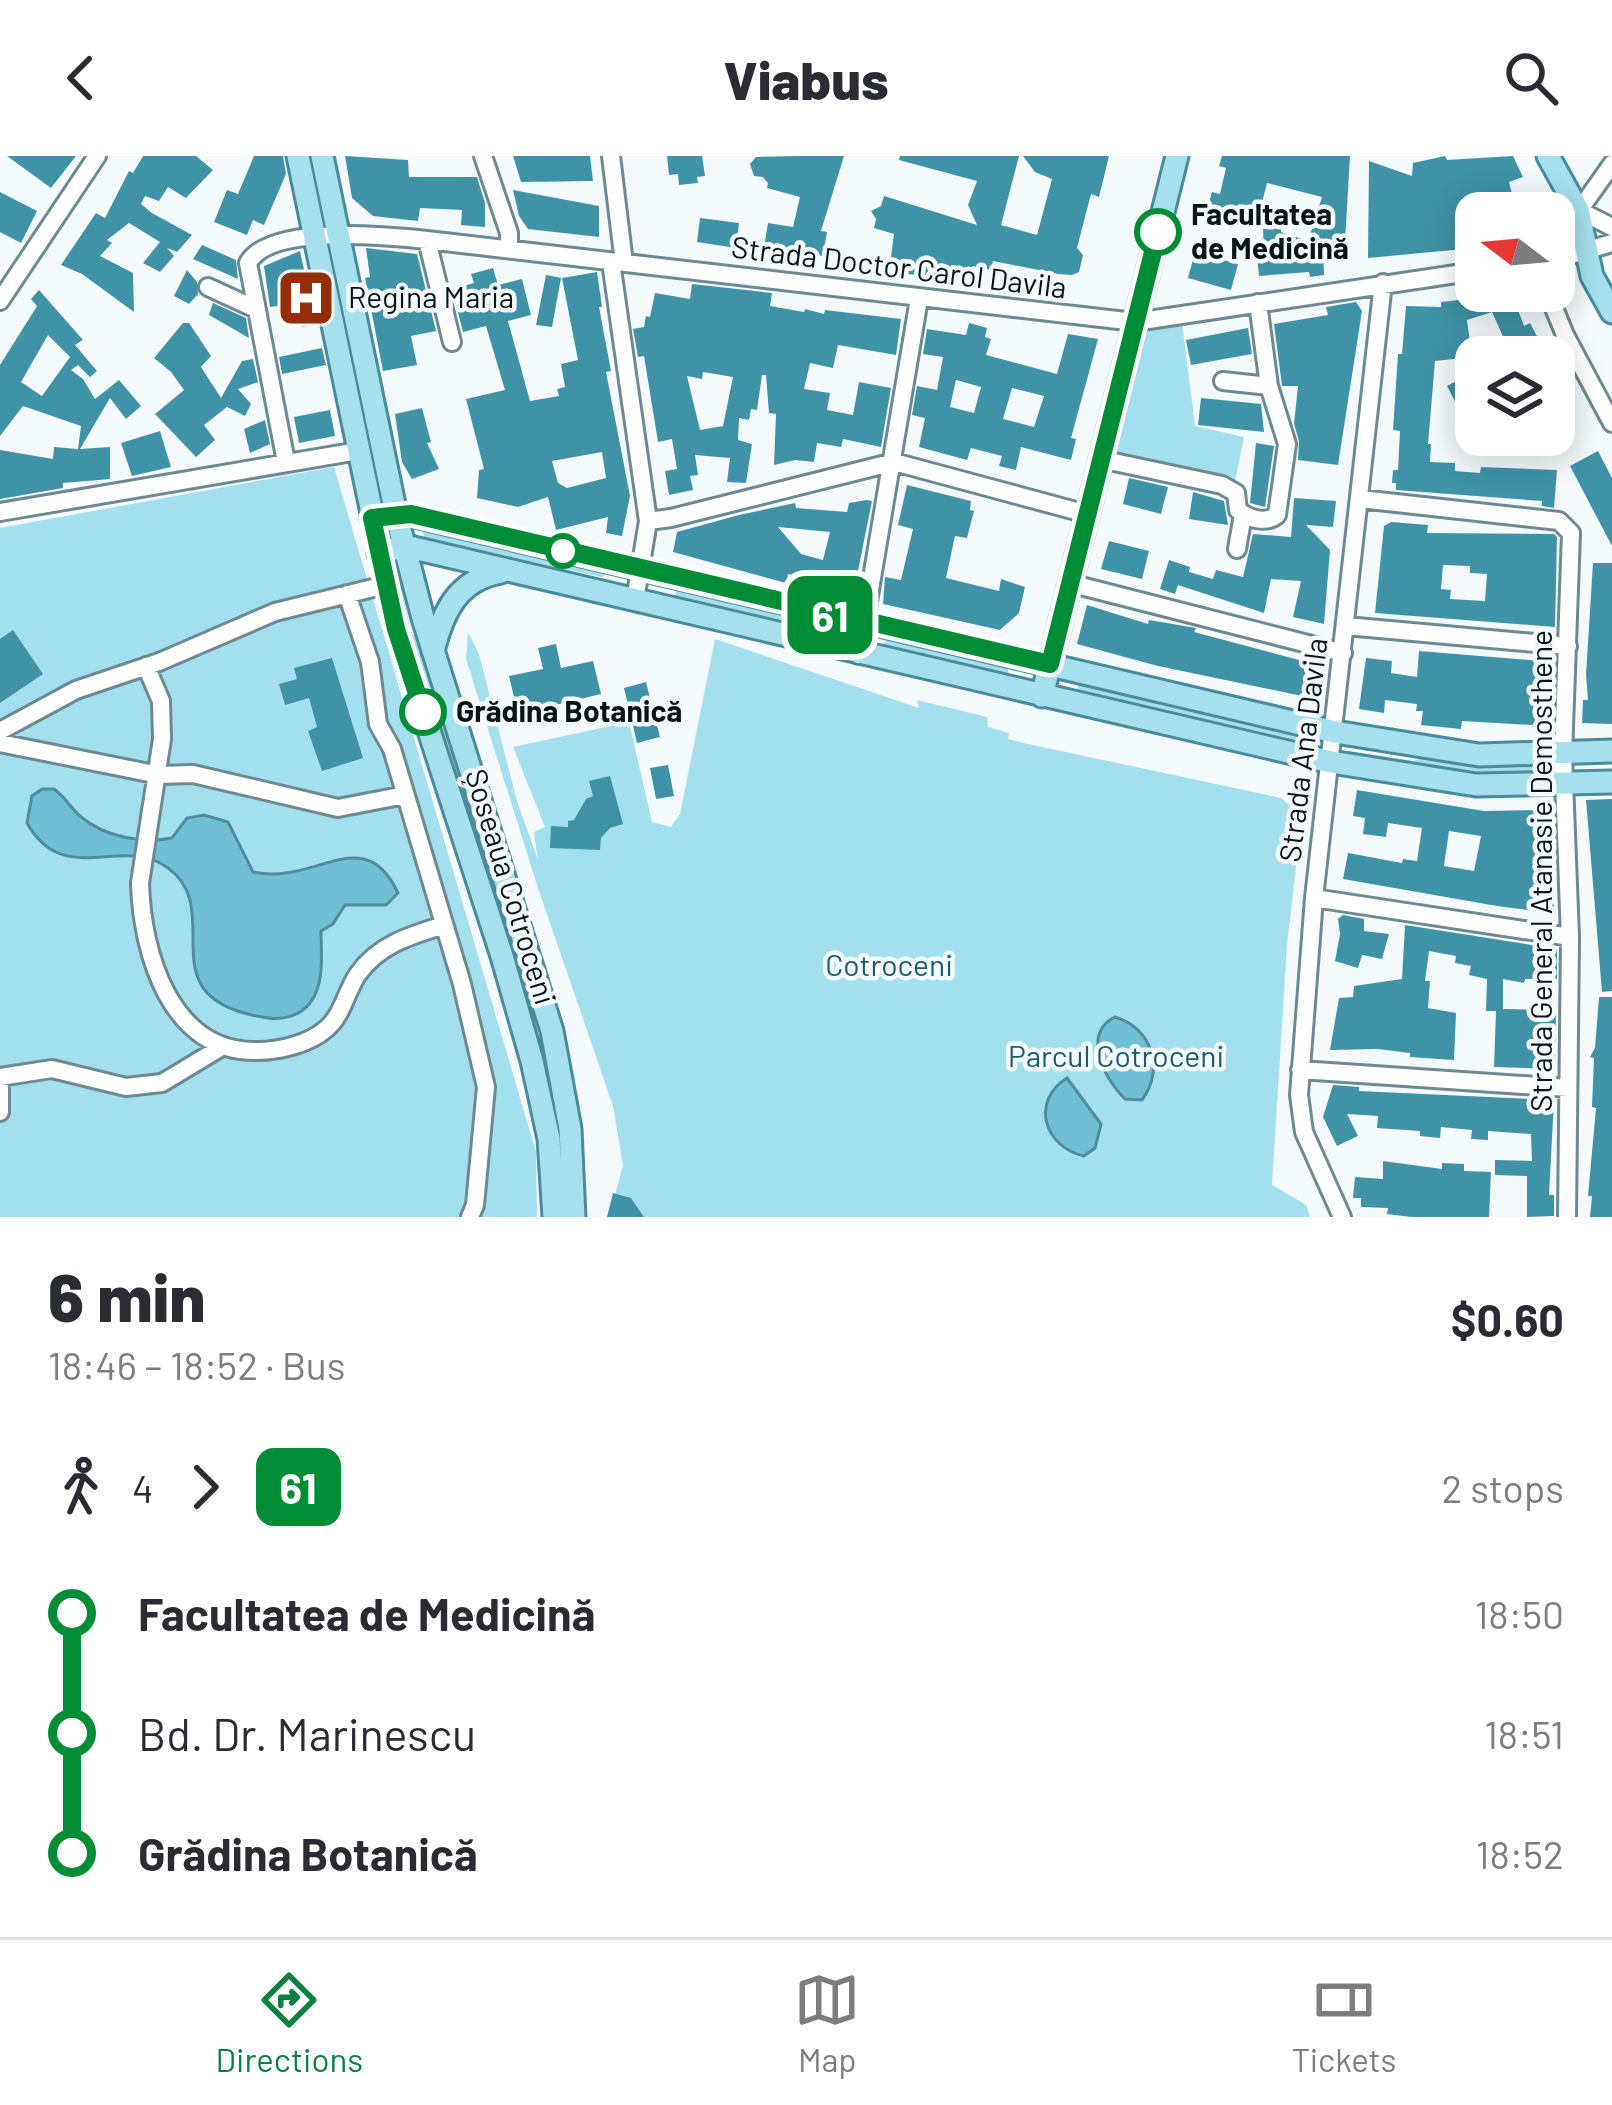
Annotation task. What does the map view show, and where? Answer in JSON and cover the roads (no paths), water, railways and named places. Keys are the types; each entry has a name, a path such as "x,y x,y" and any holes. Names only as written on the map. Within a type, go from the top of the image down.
{"main road":[{"name":"Șoseaua Cotroceni","path":"298,156 396,629 532,1061 552,1160 554,1217"},
{"name":"Șoseaua Cotroceni","path":"322,156 396,514 433,652 552,1030 570,1129 574,1217"},
{"path":"1042,696 1177,156"},
{"path":"1548,156 1578,211 1592,276 1612,312"},
{"path":"372,518 411,514 1335,732 1479,755 1612,751"},
{"path":"379,553 405,547 1331,762 1476,785 1612,782"},
{"path":"433,652 442,620 458,593 471,581 510,571"}],"street":[{"path":"0,301 97,156"},
{"path":"483,156 509,233 508,249"},
{"path":"611,156 617,262 648,520 635,600"},
{"path":"1575,215 1612,164"},
{"path":"1578,211 1612,227"},
{"name":"Strada Doctor Carol Davila","path":"256,309 248,263 252,255 338,234 427,240 1135,322 1455,274"},
{"path":"427,240 452,341"},
{"path":"1575,254 1612,243"},
{"name":"Strada Ana Davila","path":"1342,1217 1304,1132 1300,1070 1314,898 1383,283"},
{"path":"208,286 256,309 286,462"},
{"path":"859,655 919,298"},
{"path":"1100,459 1228,488 1236,493 1243,515 1273,519 1280,509 1287,444 1269,386 1258,303"},
{"path":"1556,312 1612,423"},
{"path":"1223,381 1269,386"},
{"path":"0,512 358,451"},
{"path":"648,520 894,462 1087,514"},
{"name":"Strada General Atanasie Demosthene","path":"1360,499 1559,521 1568,526 1572,542 1563,755 1570,937 1567,1217"},
{"path":"1238,550 1243,515"},
{"path":"1070,583 1343,653"},
{"path":"0,731 76,690 146,667 275,612 373,588"},
{"path":"347,594 370,662 377,724 392,749 486,1087 470,1217"},
{"path":"1346,626 1568,646"},
{"path":"146,667 161,701 159,776 141,902 158,971 182,1021 193,1033 220,1048 264,1052 291,1046 326,1030 346,1003 358,974 385,948 444,925"},
{"path":"0,743 159,776 193,774 338,808 405,795"},
{"path":"1314,898 1570,937"},
{"path":"0,1076 52,1069 126,1087 162,1083 220,1048"},
{"path":"1300,1070 1568,1088"},
{"path":"0,1088 0,1112"}],"place":[{"name":"Facultatea de Medicină","path":"1158,232"},
{"name":"Regina Maria","path":"306,298"},
{"name":"Grădina Botanică","path":"423,712"}],"park label":[{"name":"Cotroceni","path":"889,966"},
{"name":"Parcul Cotroceni","path":"1116,1057"}]}
